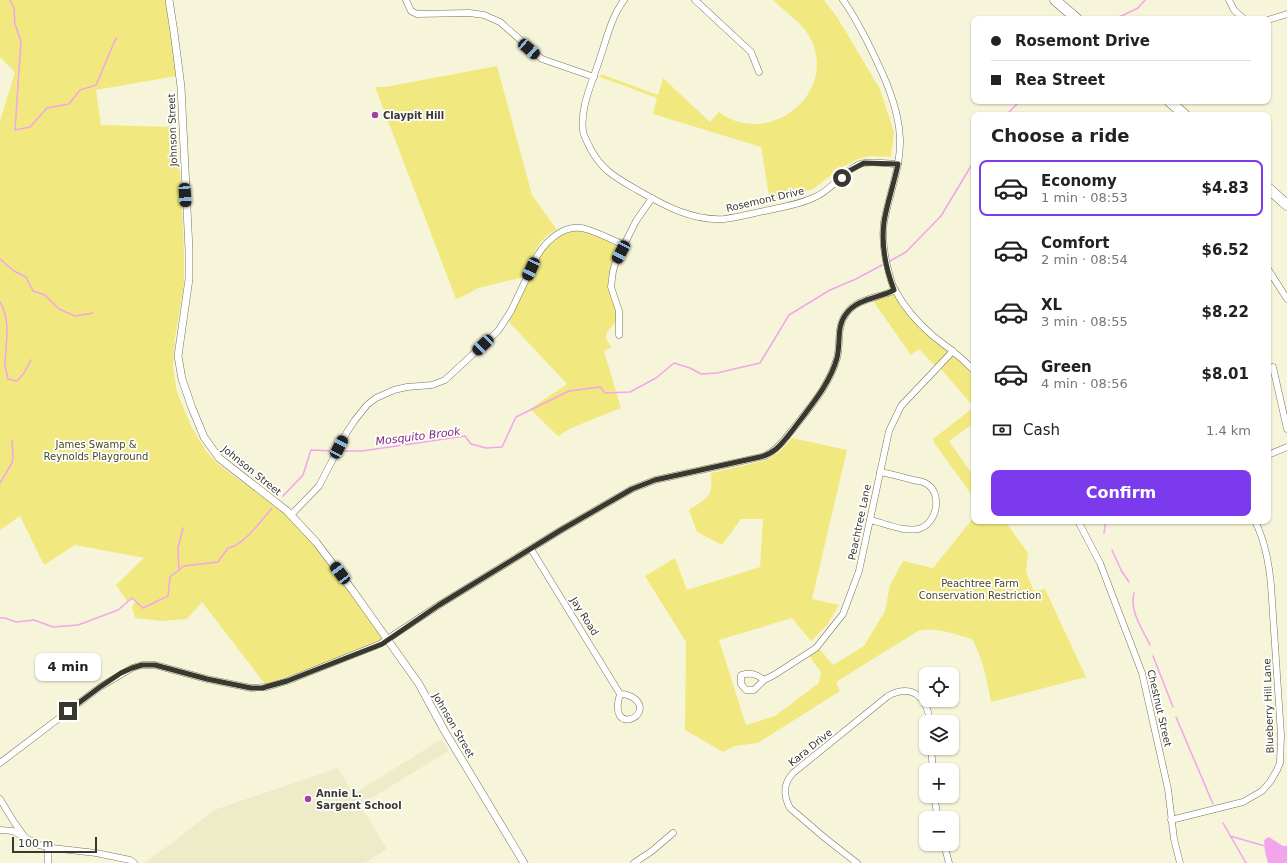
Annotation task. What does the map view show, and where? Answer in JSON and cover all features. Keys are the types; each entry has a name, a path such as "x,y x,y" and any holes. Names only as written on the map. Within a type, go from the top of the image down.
{"highway":[{"path":"1055,0 1073,16"},
{"path":"1172,104 1182,112"},
{"path":"1271,191 1287,205"}],"street":[{"name":"Johnson Street","path":"169,0 181,87 189,250 189,279 178,356 182,379 192,408 204,437 219,458 272,498 291,515 324,552 388,639 419,684 444,730 524,863"},
{"path":"406,0 413,13 428,14 468,12 484,15 500,22 542,59 594,77"},
{"name":"Rosemont Drive","path":"624,0 617,10 613,20 594,77 583,117 583,133 598,162 605,169 625,183 686,214 709,219 726,218 782,207 816,197 834,185 849,171 864,163 898,164"},
{"path":"696,0 751,52 759,72"},
{"path":"843,0 883,73 892,100 899,129 900,140 898,164 886,212 883,233 884,254 894,290 922,326 953,351 971,369"},
{"path":"1229,0 1234,10 1241,16"},
{"path":"1271,19 1287,14"},
{"path":"619,334 619,310 611,287 616,260 636,221 652,198"},
{"path":"291,515 319,486 354,420 367,405 385,393 401,388 432,385 445,380 498,331 511,311 537,256 547,242 555,235 570,229 588,229 624,245"},
{"path":"1271,274 1287,298"},
{"path":"0,762 100,687 132,668 142,665 155,665 207,679 242,686 262,688 287,681 373,647 388,639 428,611 612,500 644,484 674,475 760,457 775,450 789,434 824,387 837,359 839,332 846,314 856,305 871,298 886,295 894,290"},
{"name":"Peachtree Lane","path":"764,680 816,648 843,614 859,571 889,431 901,406 953,351"},
{"path":"1273,367 1287,429"},
{"path":"1271,455 1287,447"},
{"path":"870,520 909,530 919,529 928,525 935,514 936,502 933,491 926,483 880,472"},
{"name":"Chestnut Street","path":"1080,524 1100,563 1142,673 1146,687 1154,734 1168,789 1174,840 1180,863"},
{"name":"Blueberry Hill Lane","path":"1171,820 1243,802 1262,791 1270,782 1280,763 1282,748 1272,610 1272,584 1270,568 1264,545 1256,524"},
{"name":"Jay Road","path":"531,549 620,694"},
{"name":"Kara Drive","path":"857,863 790,808 785,794 787,780 793,773 888,696 895,692 905,690 913,692 924,702 928,715"},
{"path":"620,694 626,694 638,702 640,708 639,714 634,718 628,720 619,716 617,710 620,694"},
{"path":"0,799 25,837"},
{"path":"0,830 12,831 39,845 74,851 96,852 130,860 134,863"},
{"path":"634,863 652,851 673,833"},
{"path":"48,847 48,863"},
{"path":"946,851 949,863"}],"shaded area":[{"name":"Annie L. Sargent School","path":"442,739 449,751 360,805 387,849 365,863 144,863 214,810 338,768 353,794"},
{"path":"1269,837 1283,846 1287,846 1287,863 1268,863 1264,840"}],"green space":[{"name":"James Swamp & Reynolds Playground","path":"0,0 167,0 177,76 96,90 101,125 177,127 184,253 184,284 175,338 173,367 177,392 191,426 206,451 219,465 284,512 307,537 379,632 381,636 380,642 326,663 265,684 202,602 187,619 163,621 135,618 132,607 136,600 131,599 127,601 116,585 144,558 75,545 44,565 20,516 0,530 0,121 15,72 0,57"},
{"path":"773,0 824,0 837,17 880,89 894,132 891,157 869,156 858,159 841,168 813,189 770,202 761,147 653,114 657,98 600,77 601,74 658,95 663,78 710,122 719,112 737,122 757,124 775,120 792,111 806,98 814,81 817,62 809,35 795,19"},
{"path":"497,66 532,195 557,230 544,238 532,257 523,277 478,288 456,299 375,87 385,87"},
{"path":"576,231 605,239 617,249 609,275 608,285 617,318 616,322 606,334 606,338 612,347 604,351 621,408 571,428 558,436 530,409 567,384 509,322 543,251 562,235"},
{"path":"895,290 905,306 953,351 937,368 919,349 911,355 871,298"},
{"path":"953,353 965,366 971,375 971,404 940,368"},
{"path":"971,409 971,425 949,441 971,473 971,494 935,444 933,439"},
{"name":"Peachtree Farm Conservation Restriction","path":"792,438 847,450 812,599 839,605 828,624 811,641 792,618 719,640 746,725 775,716 819,683 821,672 809,656 819,648 833,665 864,646 885,611 890,585 903,561 933,568 971,521 971,524 1007,524 1028,553 1026,572 1034,591 1045,589 1086,677 991,702 982,662 972,639 938,630 925,630 918,631 836,682 840,691 758,743 735,746 723,752 685,730 686,642 645,576 675,558 687,590 760,567 763,519 741,519 722,545 697,532 689,510 708,496 711,488 711,473 767,460 780,451"}],"waterway":[{"path":"10,0 14,8 15,24 21,41 15,129"},
{"path":"1121,16 1138,8 1145,0"},
{"path":"15,130 30,127 47,108 69,104 80,90 96,85 116,38"},
{"path":"1009,112 1017,104"},
{"name":"Mosquito Brook","path":"890,261 906,252 941,216 971,166"},
{"path":"0,259 14,271 26,277 33,291 45,295 59,309 75,316 93,313"},
{"name":"Mosquito Brook","path":"340,451 362,451 465,436 471,444 486,448 502,447 516,417 569,391 600,387 605,393 630,392 656,378 674,363 690,368 701,374 717,373 760,363 789,315 830,290 856,279 882,265"},
{"path":"0,302 7,324 5,363 8,379 17,381 24,373 31,360"},
{"path":"0,483 12,463 12,440"},
{"name":"Mosquito Brook","path":"283,496 303,475 311,450 334,451"},
{"name":"Mosquito Brook","path":"0,618 5,618 16,622 34,620 53,627 78,625 118,610 132,598 143,608 168,596 170,577 184,566 218,562 228,548 240,543 246,538 272,508"},
{"name":"Mosquito Brook","path":"1104,533 1106,524"},
{"path":"179,570 178,548 183,528"},
{"name":"Mosquito Brook","path":"1112,550 1121,570 1129,582"},
{"name":"Mosquito Brook","path":"1134,593 1133,607 1150,645"},
{"name":"Mosquito Brook","path":"1153,656 1173,707"},
{"name":"Mosquito Brook","path":"1176,717 1213,804"},
{"name":"Mosquito Brook","path":"1223,823 1246,863"},
{"path":"1230,836 1265,846"}],"place":[{"name":"Claypit Hill","path":"375,115"},
{"name":"Annie L. Sargent School","path":"308,799"}],"route":[{"path":"68,711 121,673 142,665 155,665 207,679 251,688 262,688 287,681 382,644 418,618 561,530 632,489 655,480 765,456 775,450 789,434 824,387 837,359 839,332 846,314 856,305 871,298 886,295 894,290 884,254 883,233 886,212 898,164 864,163 849,171 842,178"}]}
